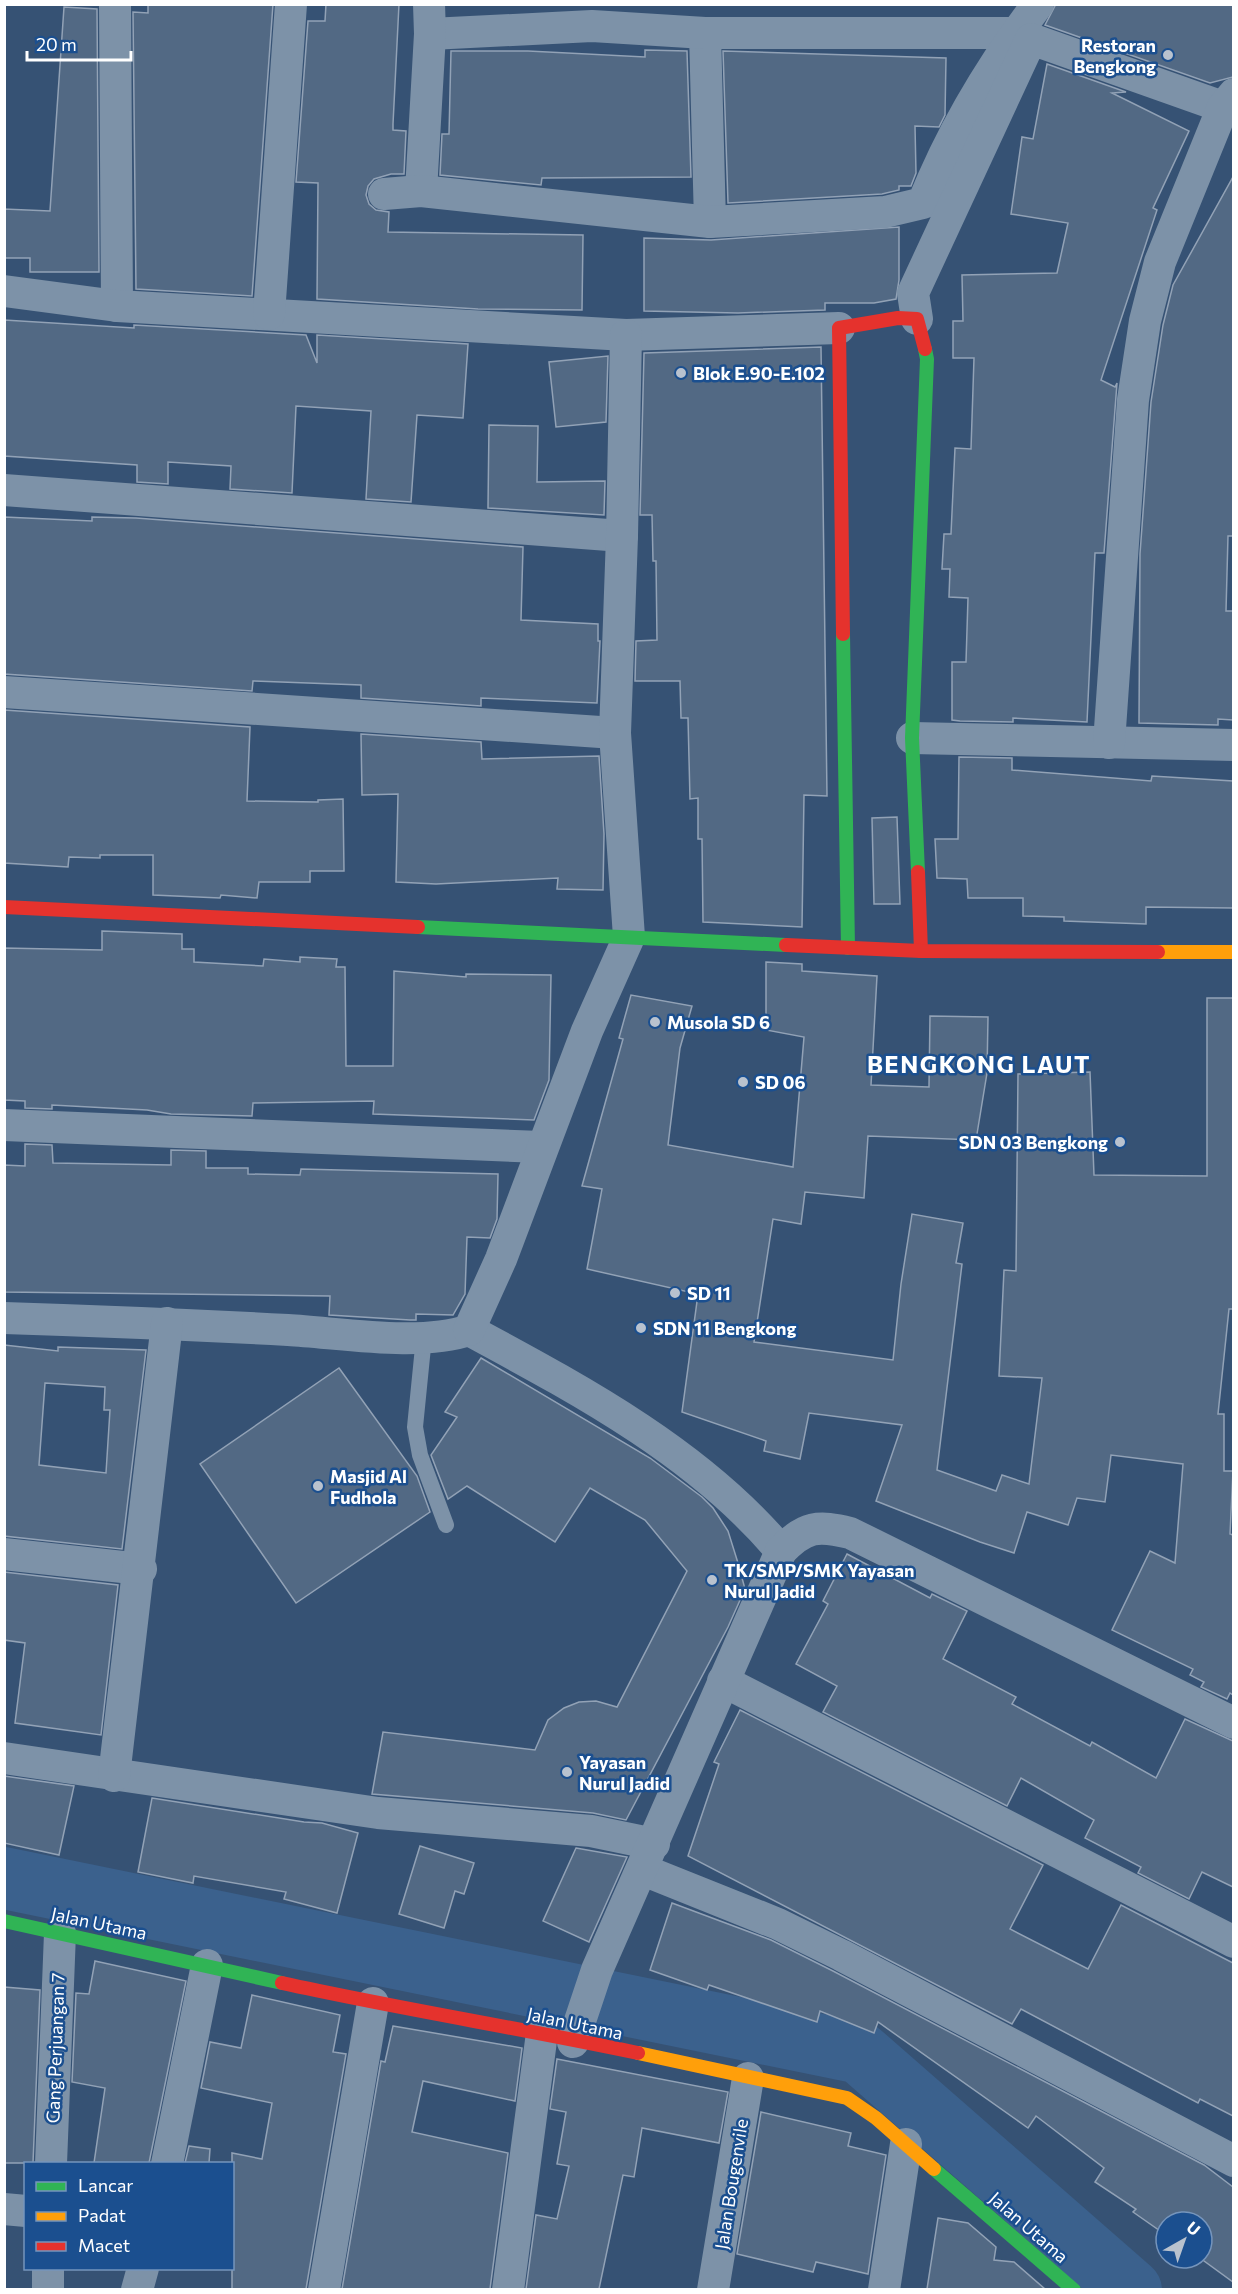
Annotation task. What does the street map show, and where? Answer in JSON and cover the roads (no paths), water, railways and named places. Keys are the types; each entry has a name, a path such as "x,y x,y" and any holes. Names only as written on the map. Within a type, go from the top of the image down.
{"street":[{"path":"115,4 117,306"},
{"path":"269,314 291,4"},
{"path":"384,194 421,191 710,222 885,212 923,203 941,158 1016,33 1038,4"},
{"path":"421,191 430,19 593,15 705,33 1016,33"},
{"path":"705,33 710,222"},
{"path":"921,951 912,738 927,359 913,293 1031,39 1228,100 1160,262 1145,321 1133,400 1109,743"},
{"path":"4,291 117,306 626,334 839,328 898,318 917,319"},
{"path":"839,328 848,948"},
{"path":"4,1318 167,1323 424,1337 453,1336 469,1330 501,1260 541,1147 559,1110 587,1031 629,937 615,733 626,334"},
{"path":"4,490 622,536"},
{"path":"4,692 615,733"},
{"path":"912,738 1233,745"},
{"path":"4,907 921,951 1233,952"},
{"path":"4,1125 541,1147"},
{"path":"114,1776 141,1569 167,1323"},
{"path":"469,1330 582,1392 646,1434 733,1500 782,1551"},
{"path":"577,2030 597,1970 649,1857 723,1681 782,1551 794,1537 810,1529 827,1527 850,1533 1233,1723"},
{"path":"4,1554 141,1569"},
{"path":"723,1681 1233,1942"},
{"path":"4,1758 114,1776 378,1813 591,1831 649,1857 841,1955 1233,2161"},
{"name":"Jalan Utama","path":"4,1921 373,2003 542,2033 577,2030 748,2078 847,2098 906,2144 1062,2285"},
{"name":"Gang Perjuangan 7","path":"51,2162 60,1933"},
{"path":"167,2162 207,1965"},
{"path":"324,2289 373,2003"},
{"path":"508,2289 542,2033"},
{"name":"Jalan Bougenvile","path":"713,2289 748,2078"},
{"path":"884,2289 906,2144"},
{"path":"4,2209 24,2211"},
{"path":"48,2270 48,2289"},
{"path":"137,2289 142,2270"}],"lane":[{"path":"424,1337 415,1427 420,1455 446,1525"}],"waterway":[{"path":"4,1878 860,2053 1131,2290"}],"place":[{"name":"Restoran Bengkong","path":"1168,55"},
{"name":"Blok E.90-E.102","path":"681,373"},
{"name":"Musola SD 6","path":"655,1022"},
{"name":"SD 06","path":"743,1082"},
{"name":"SDN 03 Bengkong","path":"1120,1142"},
{"name":"SD 11","path":"675,1293"},
{"name":"SDN 11 Bengkong","path":"641,1328"},
{"name":"Masjid Al Fudhola","path":"318,1486"},
{"name":"TK/SMP/SMK Yayasan Nurul Jadid","path":"712,1580"},
{"name":"Yayasan Nurul Jadid","path":"567,1772"}],"district":[{"name":"BENGKONG LAUT","path":"979,1063"}]}
